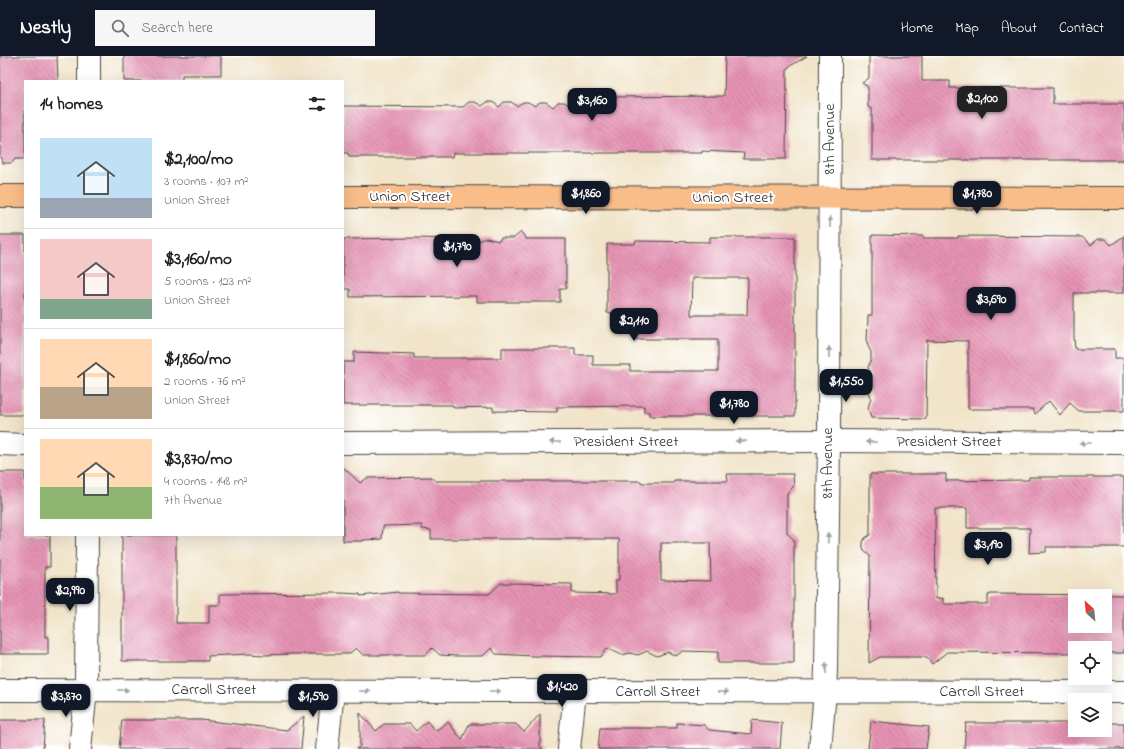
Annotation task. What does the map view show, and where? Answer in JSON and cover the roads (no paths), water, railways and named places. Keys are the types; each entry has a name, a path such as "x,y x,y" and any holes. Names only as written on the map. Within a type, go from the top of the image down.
{"main road":[{"path":"0,196 24,196"},
{"name":"Union Street","path":"344,197 1124,198"}],"street":[{"path":"89,56 89,80"},
{"name":"8th Avenue","path":"820,749 825,692 829,441 830,56"},
{"name":"President Street","path":"344,443 829,441 1124,443"},
{"path":"0,444 24,444"},
{"path":"80,749 86,690 87,536"},
{"name":"Carroll Street","path":"0,690 1124,692"},
{"path":"327,749 333,691"},
{"path":"569,749 575,692"}]}
